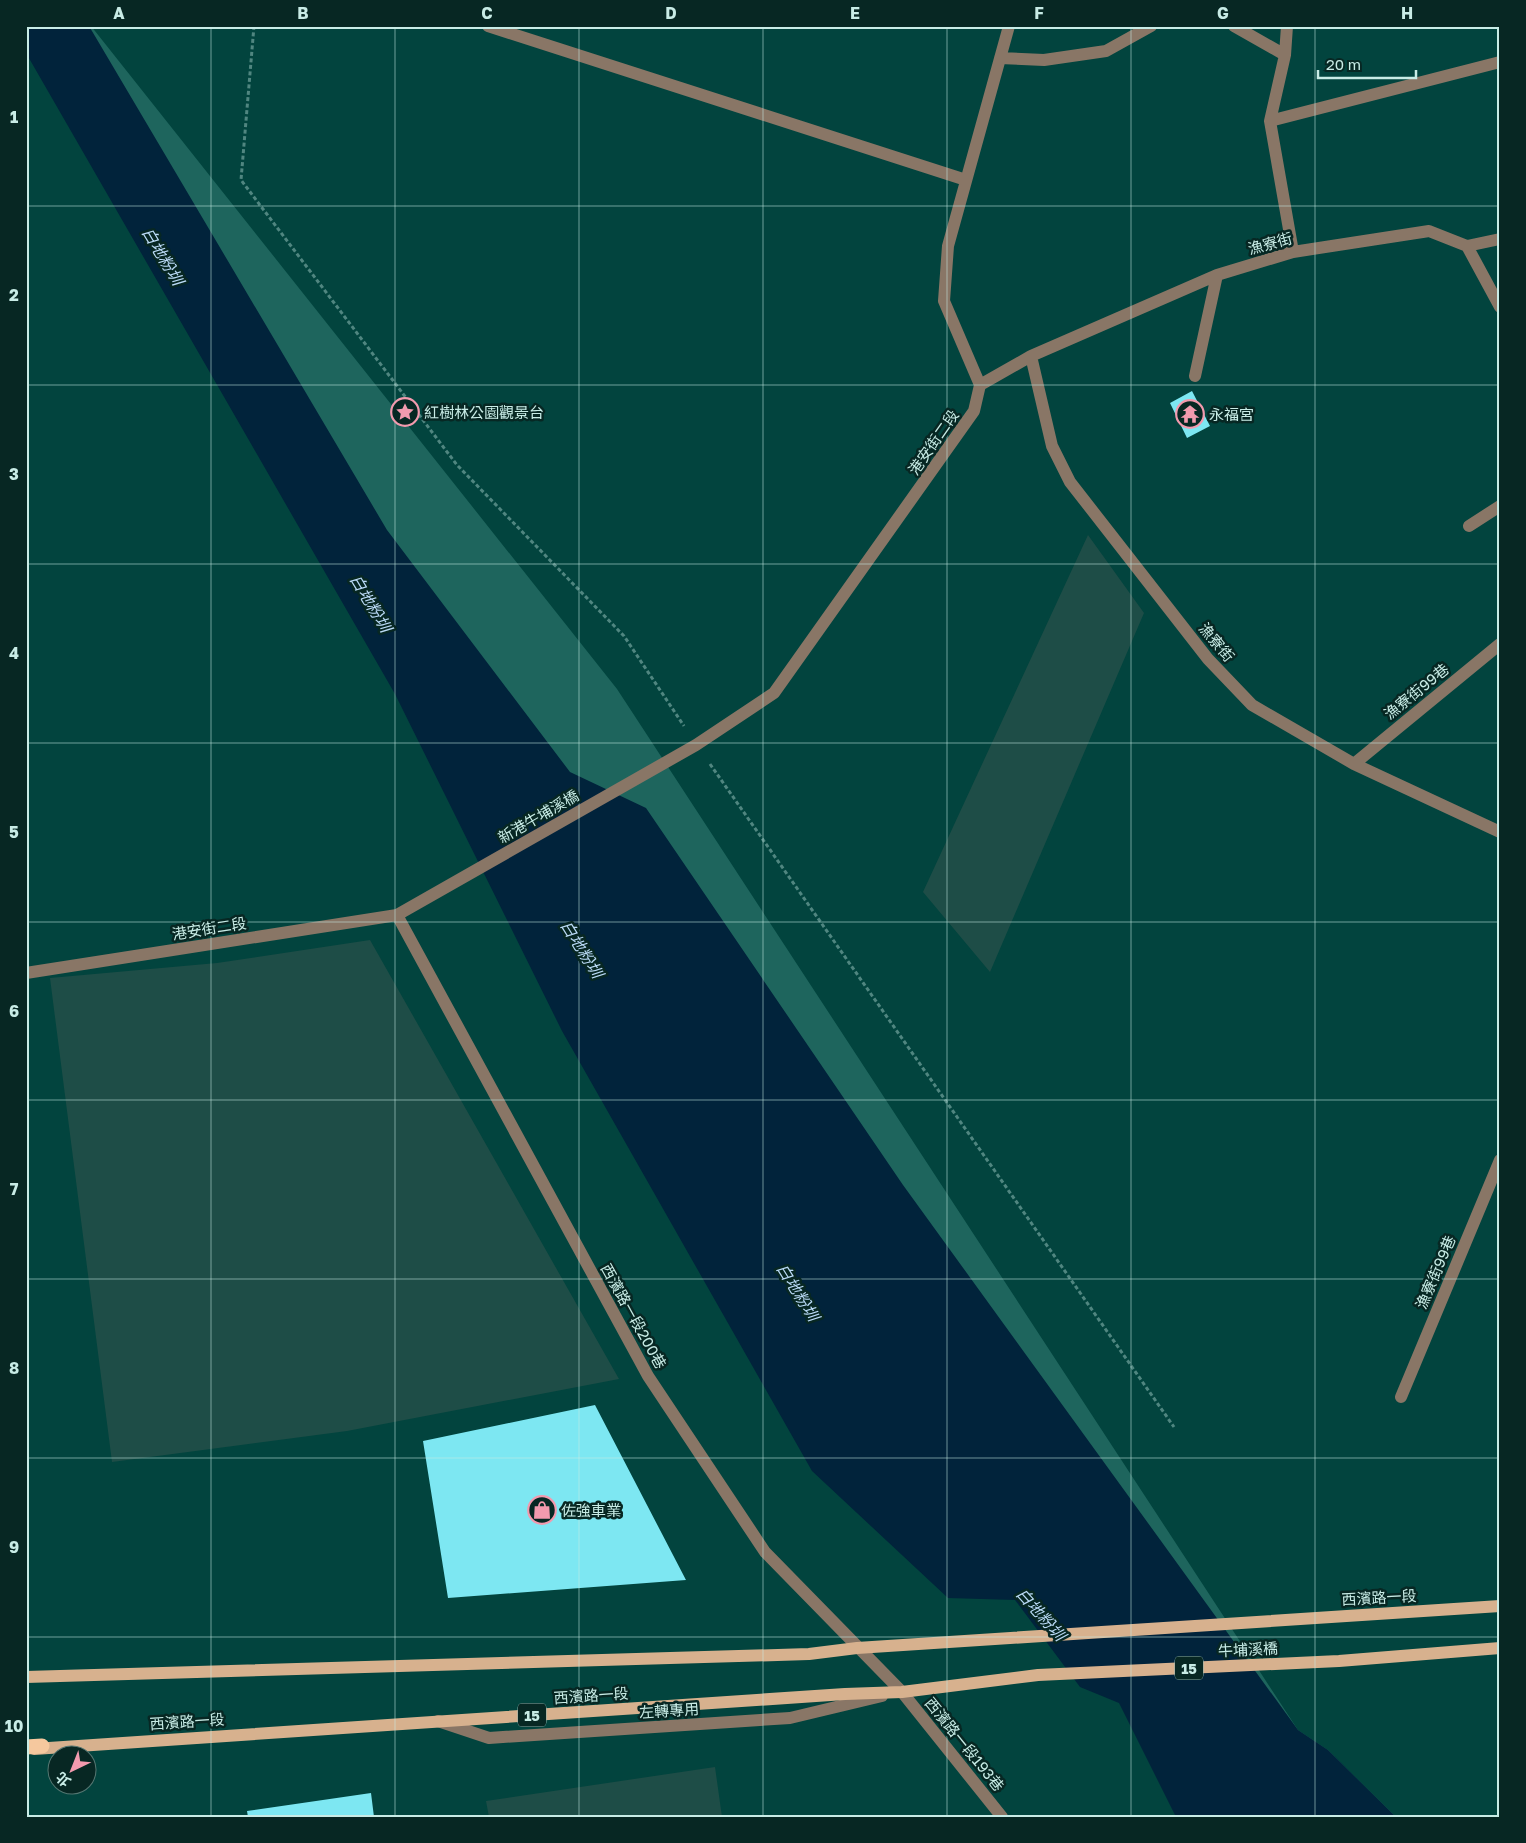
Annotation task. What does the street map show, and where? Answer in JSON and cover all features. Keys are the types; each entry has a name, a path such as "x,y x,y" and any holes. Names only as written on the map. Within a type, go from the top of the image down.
{"highway":[{"path":"26,1749 42,1746"}],"main road":[{"name":"西濱路一段","path":"1260,1621 1500,1606"},
{"name":"牛埔溪橋","path":"857,1648 1029,1638 1260,1621"},
{"path":"26,1677 809,1654 857,1648"},
{"name":"牛埔溪橋","path":"1038,1676 1339,1661 1500,1648"},
{"name":"西濱路一段","path":"42,1746 845,1694 902,1692 1038,1676"}],"street":[{"path":"488,26 966,180"},
{"path":"980,385 944,301 948,246 1009,26"},
{"path":"1000,58 1044,60 1106,51 1151,26"},
{"path":"1234,26 1285,55"},
{"path":"1288,26 1285,55 1270,121 1293,252"},
{"path":"1270,121 1500,62"},
{"name":"漁寮街","path":"980,385 1031,356 1217,275 1293,252 1429,231 1467,246"},
{"path":"1500,239 1467,246 1500,307"},
{"path":"1196,376 1217,275"},
{"name":"漁寮街","path":"1031,356 1052,446 1070,482 1202,651 1252,705 1354,764 1500,832"},
{"name":"港安街二段","path":"696,745 774,694 974,411 980,385"},
{"path":"1469,526 1500,506"},
{"name":"漁寮街99巷","path":"1354,764 1500,644"},
{"name":"新港牛埔溪橋","path":"397,915 696,745"},
{"name":"港安街二段","path":"26,973 397,915"},
{"name":"西濱路一段200巷","path":"397,915 648,1376 765,1552 902,1692"},
{"name":"漁寮街99巷","path":"1401,1397 1500,1160"},
{"name":"左轉專用","path":"438,1721 489,1738 790,1718 902,1692"},
{"name":"西濱路一段193巷","path":"902,1692 1002,1817"}],"shaded area":[{"path":"1088,535 1144,613 990,972 923,892"},
{"path":"370,940 619,1379 347,1431 112,1462 50,978 217,963"},
{"path":"715,1767 722,1817 489,1817 486,1801"}],"green space":[{"path":"88,26 91,26 617,689 1298,1730 1328,1750 1396,1817 922,1460"}],"water":[{"name":"白地粉圳","path":"26,26 89,26 387,530 570,772 646,808 903,1185 1298,1730 1328,1750 1396,1817 1176,1817 1119,1703 1080,1687 1015,1600 948,1598 812,1471 562,1031 395,694 26,53"}],"building":[{"name":"永福宮","path":"1192,391 1210,426 1187,438 1170,403"},
{"name":"佐強車業","path":"595,1405 686,1580 448,1598 423,1441"},
{"path":"371,1793 374,1817 248,1817 247,1811"}],"place":[{"name":"紅樹林公園觀景台","path":"405,412"},
{"name":"永福宮","path":"1190,414"},
{"name":"佐強車業","path":"542,1510"}]}
